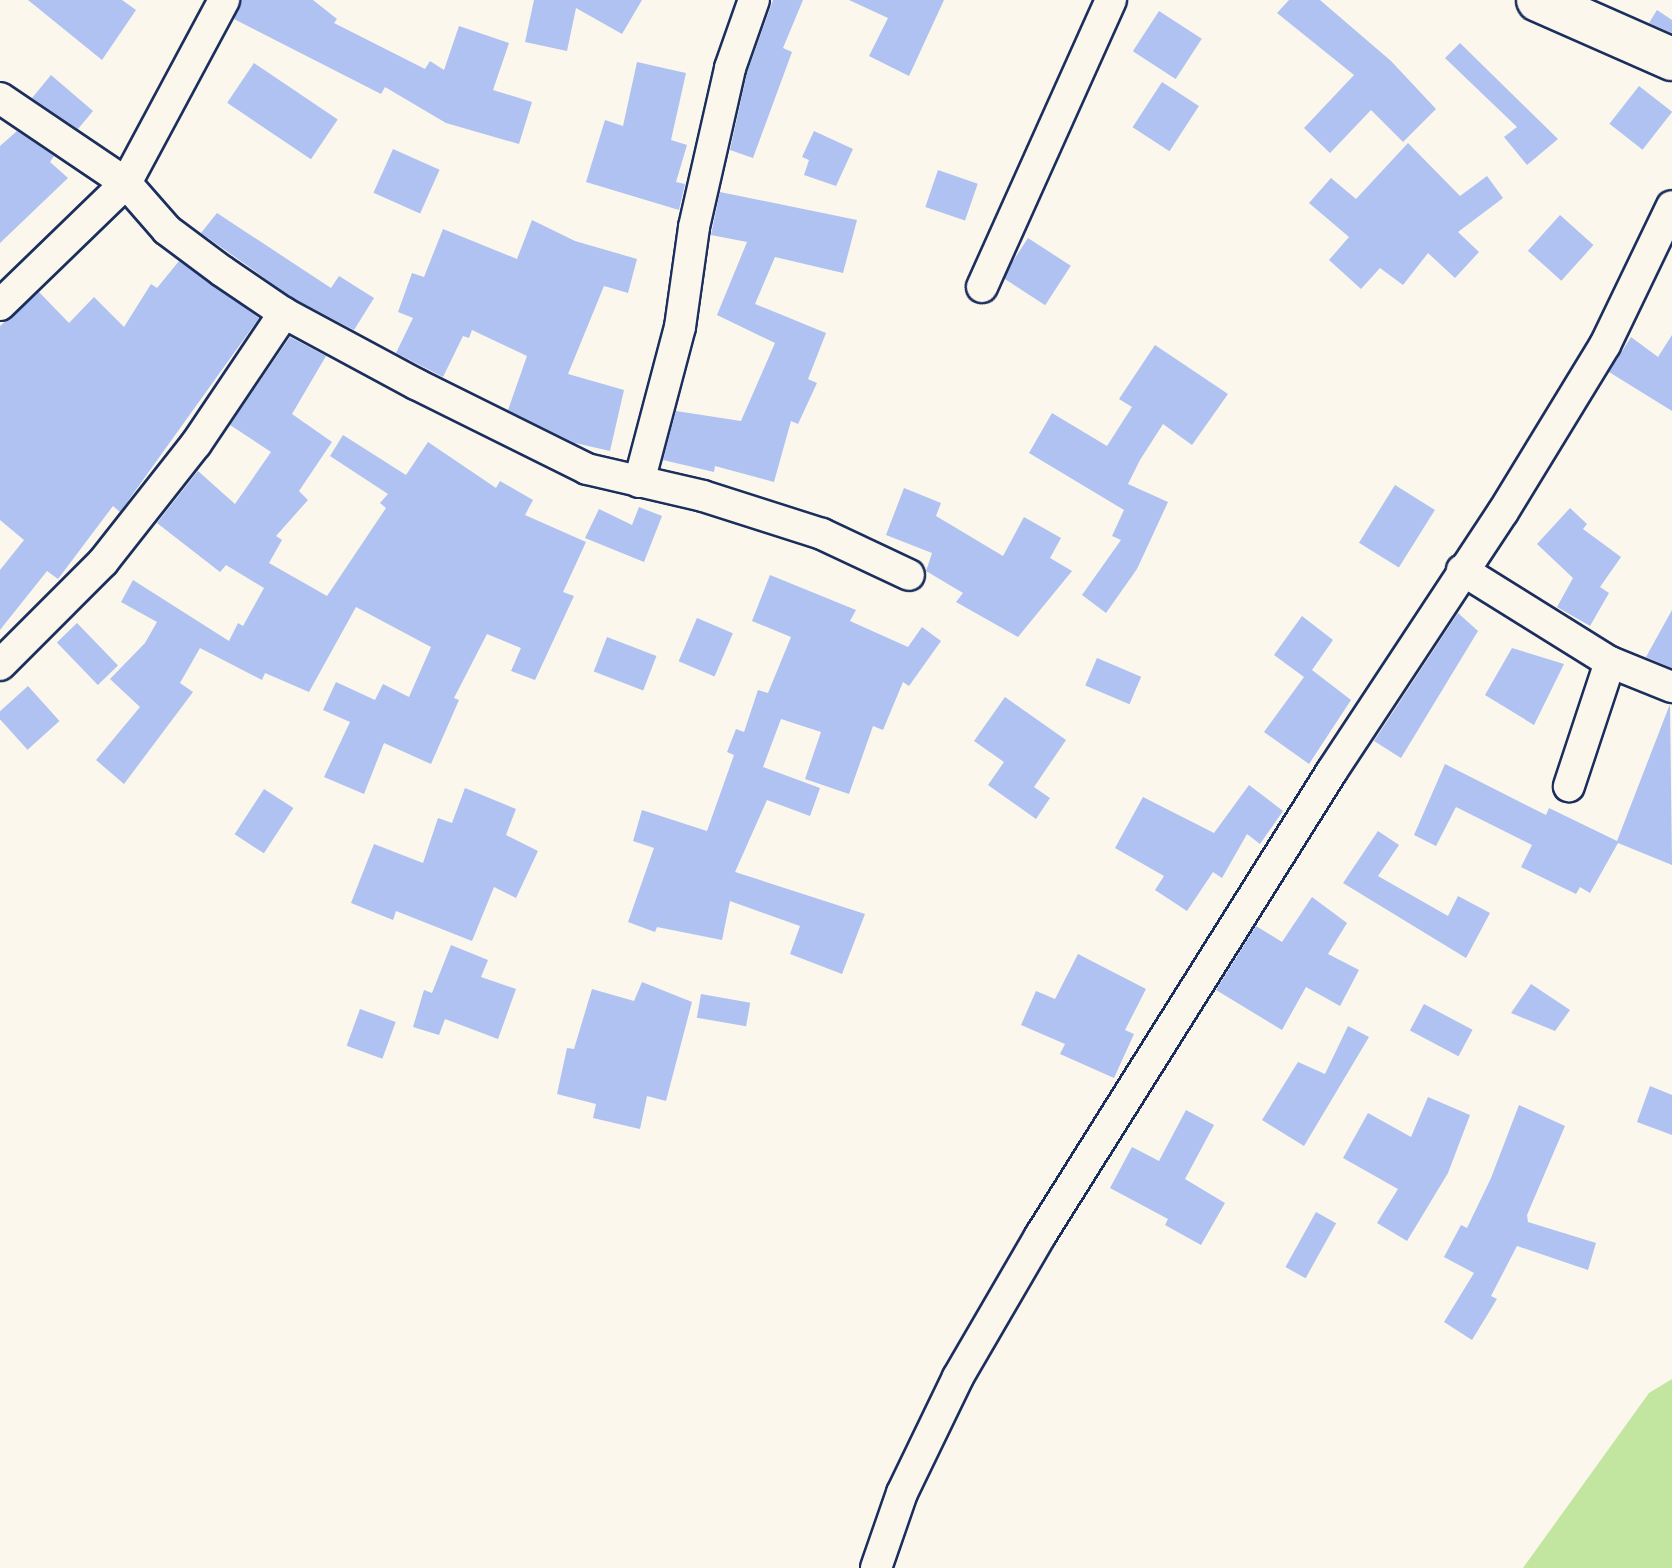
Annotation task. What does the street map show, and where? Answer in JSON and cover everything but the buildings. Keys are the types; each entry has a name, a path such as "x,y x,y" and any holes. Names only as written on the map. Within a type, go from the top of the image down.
{"street":[{"path":"0,305 126,183 224,0"},
{"path":"639,482 680,327 694,227 730,68 754,0"},
{"path":"982,287 1111,0"},
{"path":"1552,2 1672,59"},
{"path":"0,98 126,183 167,230 284,313 538,448 587,469 703,496 822,534 909,575"},
{"path":"876,1568 902,1493 958,1377 1040,1236 1605,345 1672,206"},
{"path":"0,665 103,562 196,444 284,313"},
{"path":"1462,570 1610,662 1672,687"},
{"path":"1569,786 1610,662"}],"green space":[{"path":"1672,1379 1672,1568 1523,1568 1649,1393"}]}
